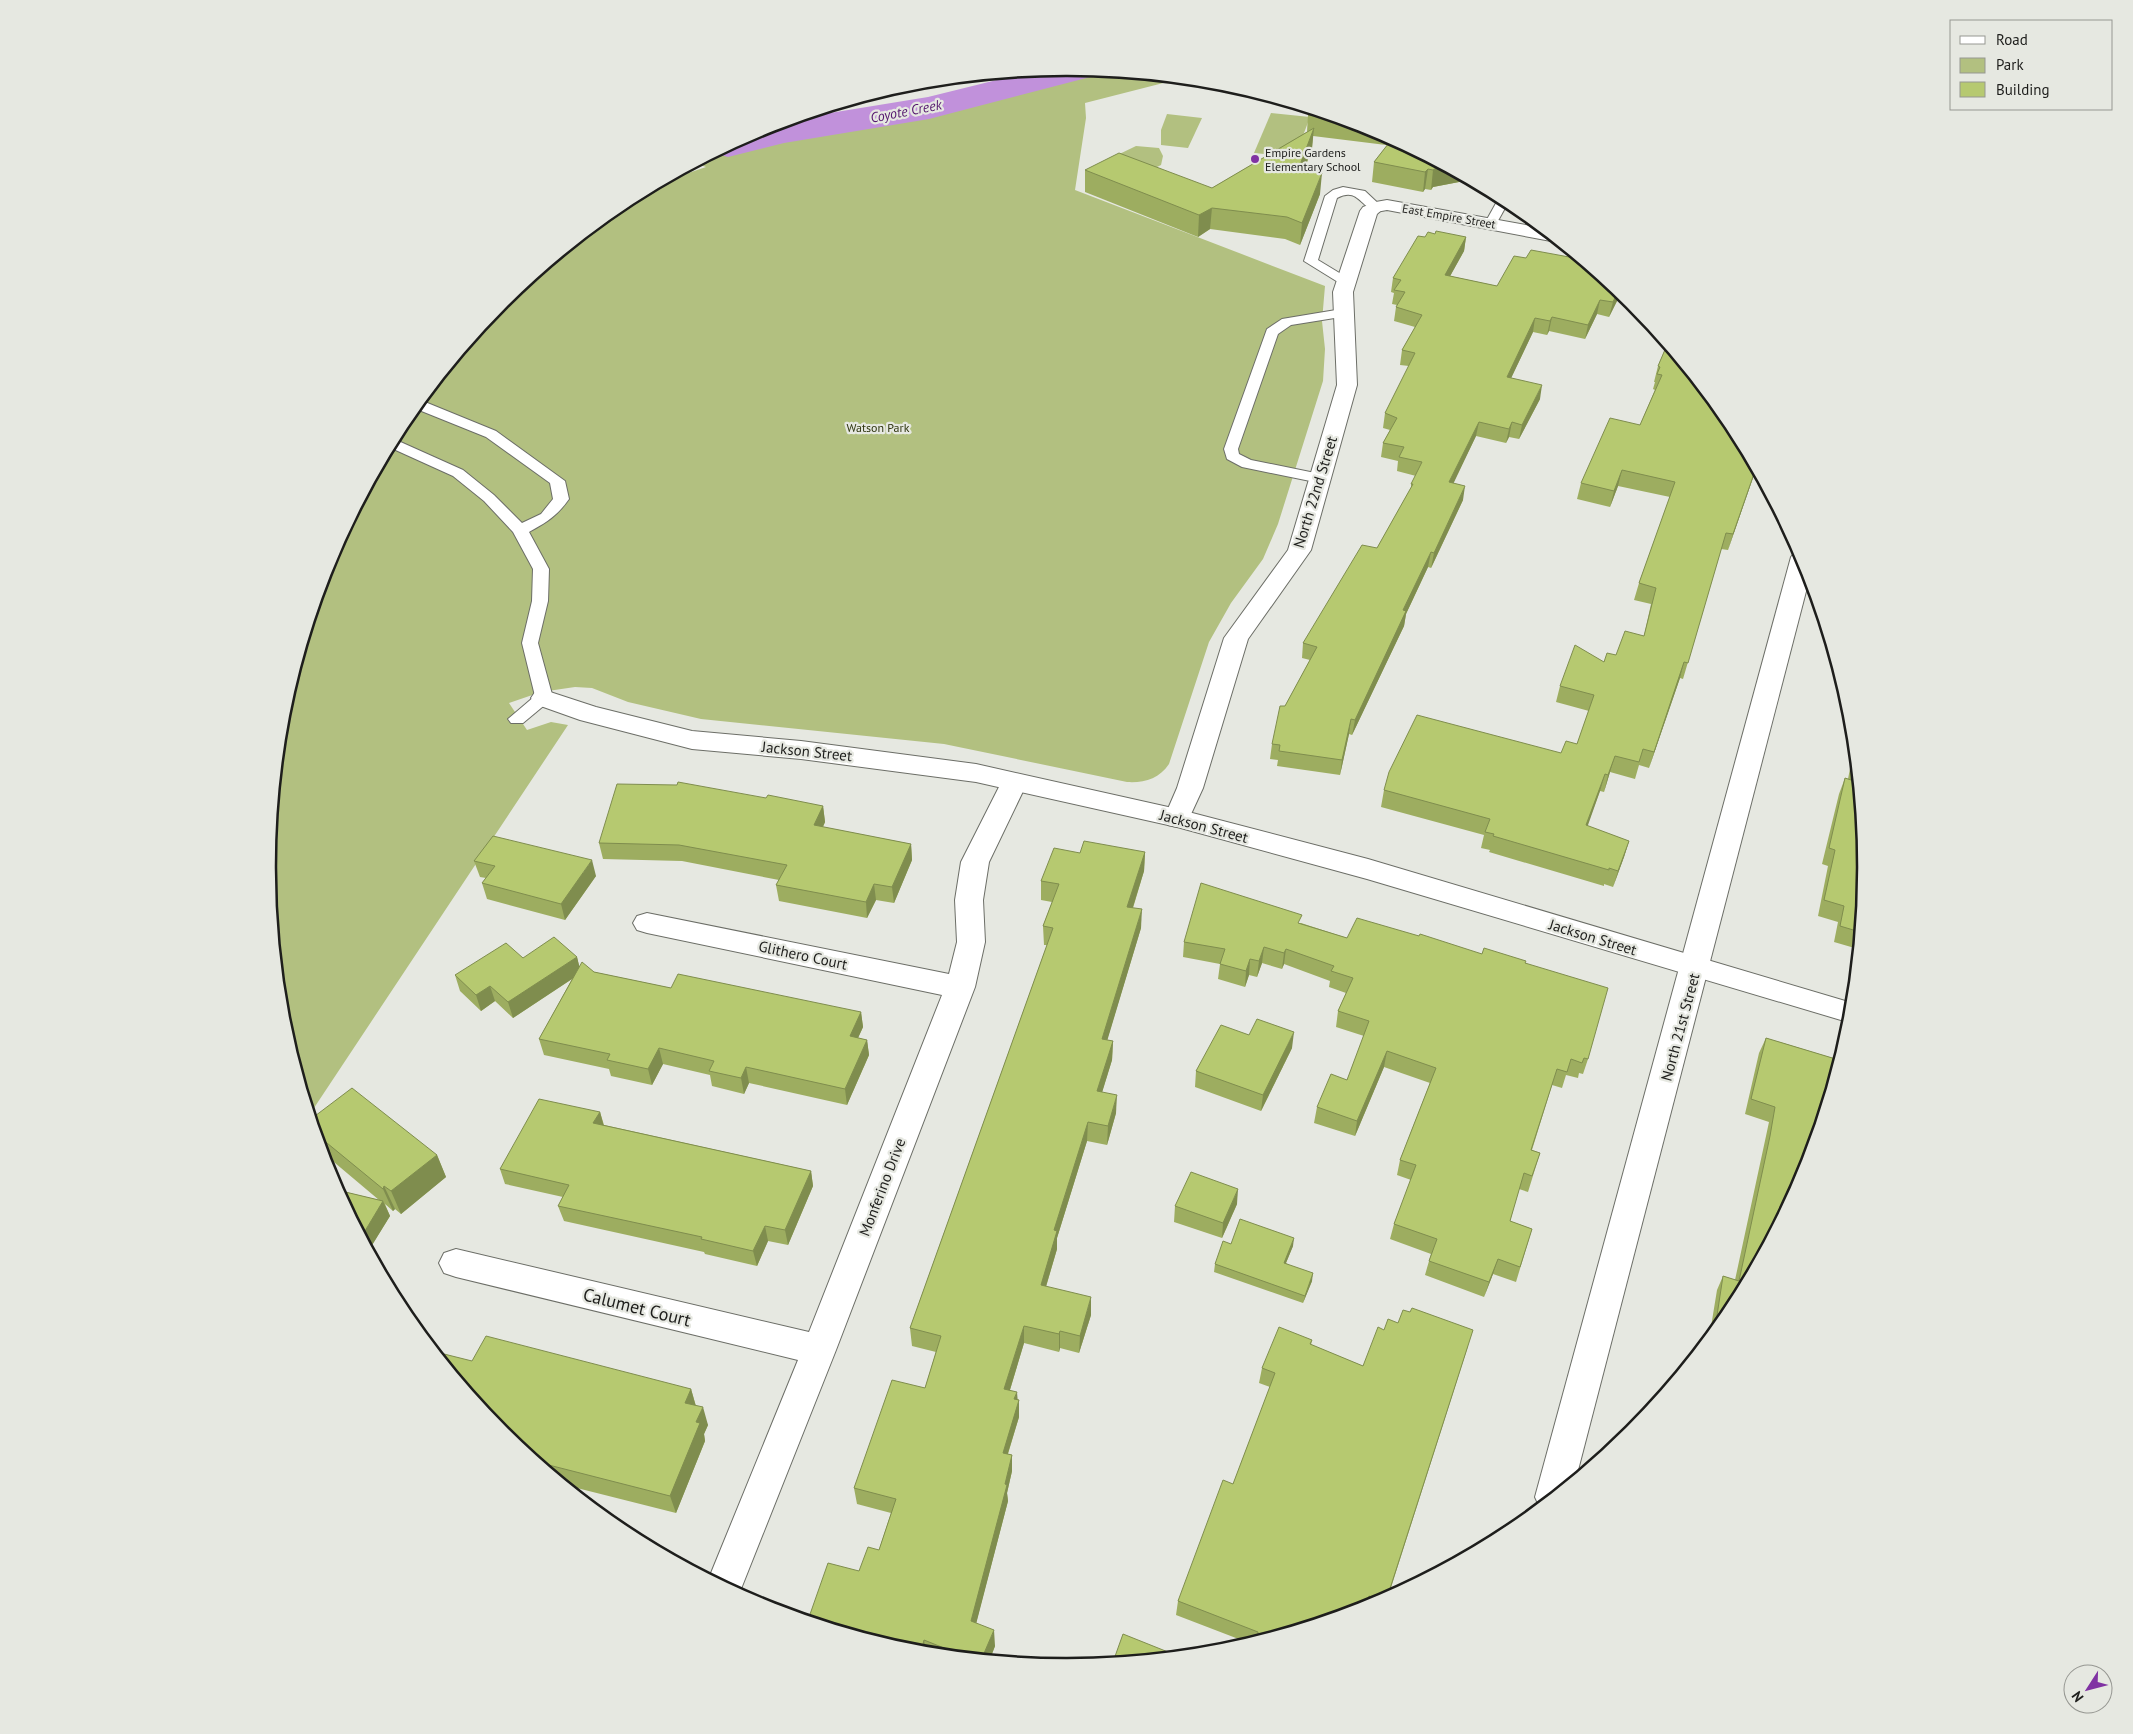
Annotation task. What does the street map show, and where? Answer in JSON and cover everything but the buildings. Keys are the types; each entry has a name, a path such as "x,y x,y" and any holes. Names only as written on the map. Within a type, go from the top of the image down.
{"street":[{"name":"East Empire Street","path":"1376,207 1404,208 1537,232"},
{"name":"North 22nd Street","path":"1177,818 1190,788 1236,638 1298,550 1347,385 1342,313 1343,292 1369,211 1376,207"},
{"name":"North 21st Street","path":"1555,1488 1696,968 1799,571"},
{"name":"Jackson Street","path":"544,698 589,714 692,740 921,764 976,773 1177,818 1368,869 1843,1011"},
{"name":"Monferino Drive","path":"726,1580 819,1350 960,987 971,942 968,900 975,862 1014,783"},
{"name":"Glithero Court","path":"647,923 960,987"},
{"name":"Calumet Court","path":"456,1263 819,1350"}],"lane":[{"path":"1346,283 1311,261 1331,196 1344,190 1358,192 1367,196 1376,207"},
{"path":"1491,223 1500,206"},
{"path":"1320,478 1247,464 1232,456 1231,449 1272,332 1287,322 1342,313"},
{"path":"424,407 491,434 557,481 561,499 546,518 520,530"},
{"path":"397,447 458,473 489,498 520,530 540,570 540,601 530,643 544,698 517,718"}],"green space":[{"name":"Watson Park","path":"1066,76 1165,83 1085,103 1086,118 1075,190 1325,286 1322,321 1325,349 1323,381 1278,524 1263,559 1231,603 1209,642 1169,764 1156,777 1139,782 1127,782 944,744 701,719 628,702 592,688 575,687 541,692 509,703 527,730 551,722 568,725 314,1108 291,1021 277,919 277,815 283,764 291,713 303,662 336,564 357,517 409,428 439,386 472,346 507,308 545,272 627,210 671,182 706,167 702,166 773,132 1006,87 1043,77"},
{"path":"1271,113 1310,117 1295,157 1254,153"},
{"path":"1167,114 1202,118 1188,148 1161,145 1161,130"},
{"path":"1136,146 1159,148 1163,156 1161,165 1145,173 1109,159"}],"waterway":[{"name":"Coyote Creek","path":"760,138 783,132 929,108 1052,77"}],"place":[{"name":"Empire Gardens Elementary School","path":"1255,159"}]}
